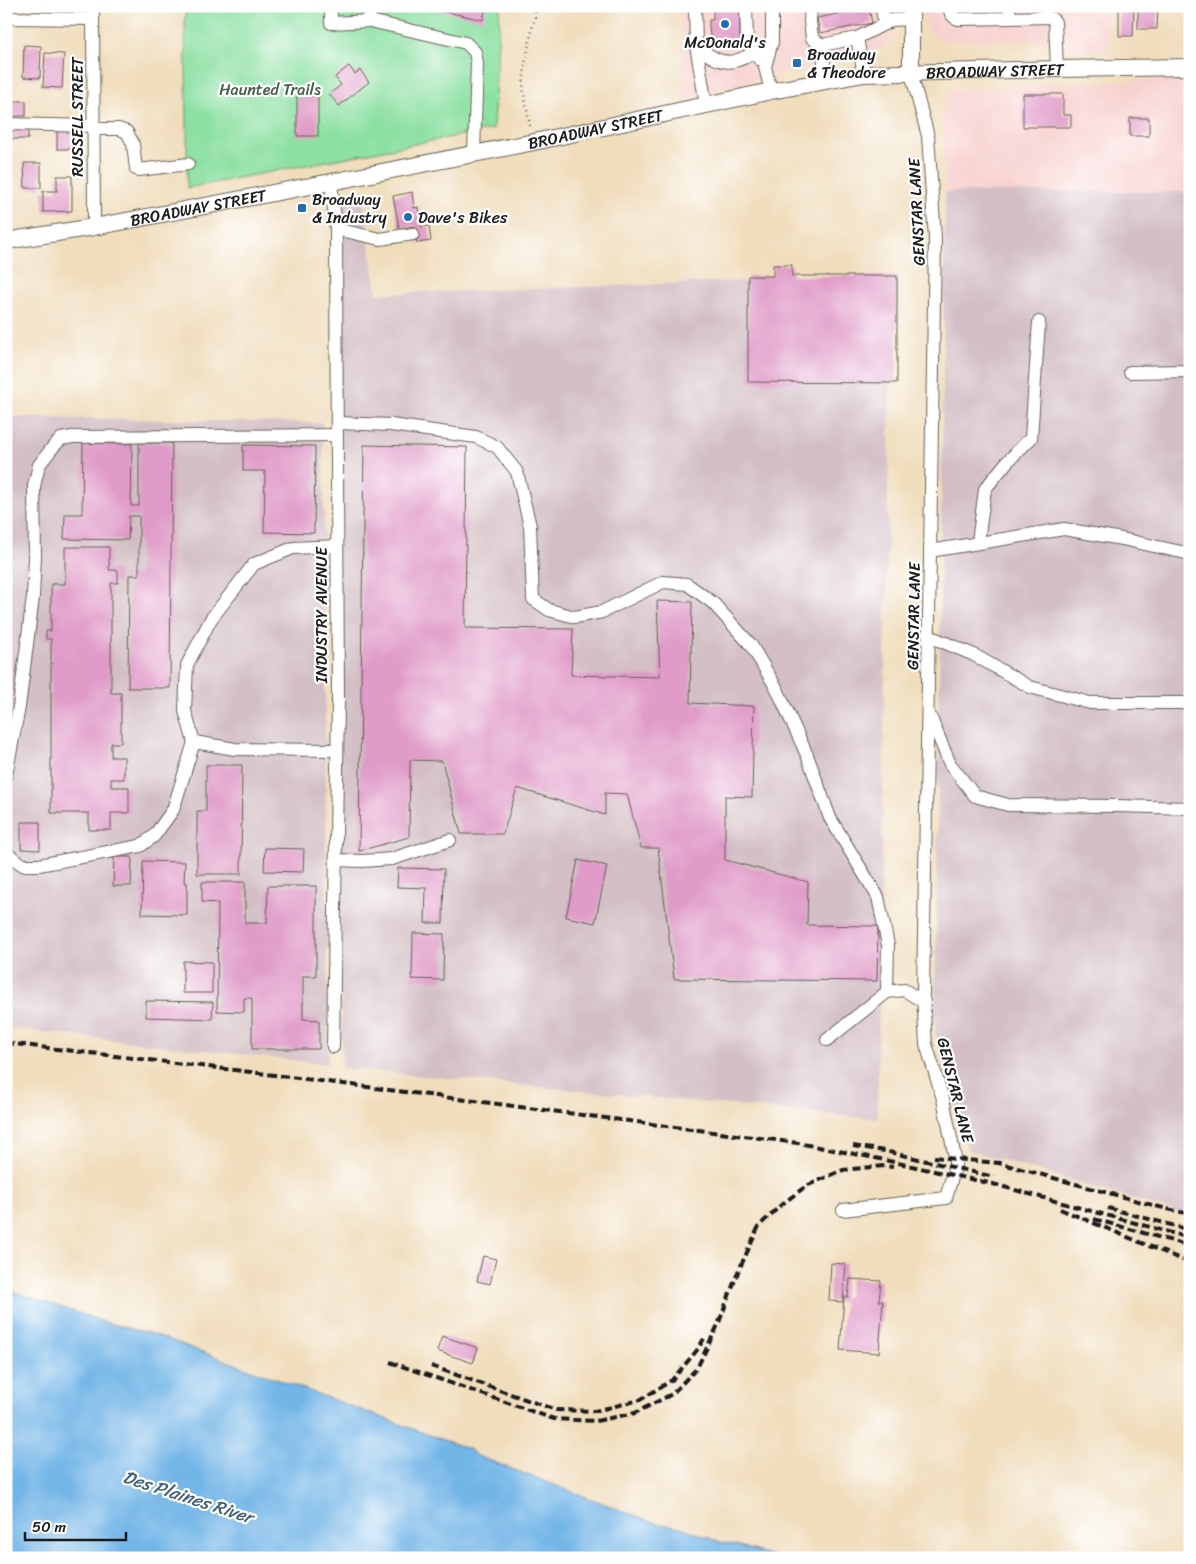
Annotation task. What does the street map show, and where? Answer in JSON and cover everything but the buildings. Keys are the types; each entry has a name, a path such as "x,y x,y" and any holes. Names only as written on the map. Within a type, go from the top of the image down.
{"main road":[{"path":"911,13 911,73"},
{"name":"BROADWAY STREET","path":"6,241 94,227 331,182 770,91 864,74 1190,68"}],"street":[{"path":"331,6 331,23 370,21 466,43 475,52 474,153"},
{"path":"369,6 370,21"},
{"path":"696,6 696,46 706,105"},
{"path":"746,6 747,42 765,67 770,91"},
{"path":"765,67 772,42 772,6"},
{"path":"811,6 812,38 822,45 857,38 892,20 911,13"},
{"path":"881,6 885,24"},
{"path":"949,6 953,17 958,19 1010,12 1046,17 1055,22 1057,69"},
{"path":"6,18 93,12"},
{"name":"RUSSELL STREET","path":"93,12 94,227"},
{"path":"857,38 864,74"},
{"path":"696,46 706,54 730,63 738,61 772,42"},
{"path":"822,45 826,81"},
{"name":"GENSTAR LANE","path":"843,1210 946,1198 955,1167 955,1158 943,1099 926,1044 924,1002 935,238 928,136 911,73"},
{"path":"6,124 119,129 127,132 133,144 136,169 188,164"},
{"name":"INDUSTRY AVENUE","path":"331,182 336,229 337,429 337,750 333,1047"},
{"path":"336,229 380,239 413,234"},
{"path":"978,542 985,489 1007,462 1031,438 1039,322"},
{"path":"1130,372 1190,371"},
{"path":"6,775 19,707 33,597 35,557 34,486 39,465 61,439 72,436 337,429 391,425 476,437 497,447 517,472 530,526 533,599 549,610 575,616 602,612 663,582 687,584 713,604 751,645 777,690 807,755 830,818 878,897 888,946 887,992"},
{"path":"930,551 1064,529 1122,538 1190,554"},
{"path":"6,853 23,865 39,865 140,846 154,836 173,810 194,742 184,711 186,665 211,619 254,564 292,548 337,546"},
{"path":"929,636 974,655 1030,687 1090,703 1190,703"},
{"path":"928,712 950,764 975,796 1008,805 1190,808"},
{"path":"194,742 235,749 337,750"},
{"path":"336,860 362,862 392,859 450,840"},
{"path":"827,1040 887,992 904,990 924,1002"}],"path":[{"path":"530,126 523,89 529,36 537,6"}],"shaded area":[{"path":"680,6 895,6 895,26 892,36 887,43 877,50 683,99"},
{"path":"921,6 1107,6 1108,50 1068,49 1045,42 1029,41 945,41 937,38 928,29"},
{"path":"1190,78 1190,192 945,192 943,110 946,98 952,90"},
{"path":"945,192 1190,192 1190,1216 968,1150 935,1033"},
{"path":"363,200 377,294 892,276 877,1119 342,1068 334,207"},
{"path":"6,417 323,423 328,1064 6,1028"}],"green space":[{"name":"Haunted Trails","path":"187,6 500,6 493,129 187,188 185,18"}],"water":[{"name":"Des Plaines River","path":"6,1289 108,1323 156,1335 471,1450 475,1455 655,1523 681,1527 720,1542 780,1558 6,1558"}],"railway":[{"path":"6,1043 259,1073 798,1143 993,1184 1190,1238"},
{"path":"853,1146 885,1151 994,1177"},
{"path":"934,1157 999,1163 1190,1214"},
{"path":"390,1362 554,1419 596,1421 635,1413 672,1394 697,1368 718,1325 738,1272 759,1226 781,1205 806,1186 843,1170 883,1166 893,1167"},
{"path":"1108,1208 1190,1230"},
{"path":"1060,1209 1190,1263"},
{"path":"1094,1219 1190,1246"},
{"path":"431,1366 556,1410 595,1411 640,1400 672,1380 698,1349 705,1337"}],"place":[{"name":"McDonald's","path":"725,24"},
{"name":"Broadway & Theodore","path":"797,63"},
{"name":"Broadway & Industry","path":"302,208"},
{"name":"Dave's Bikes","path":"408,217"}]}
